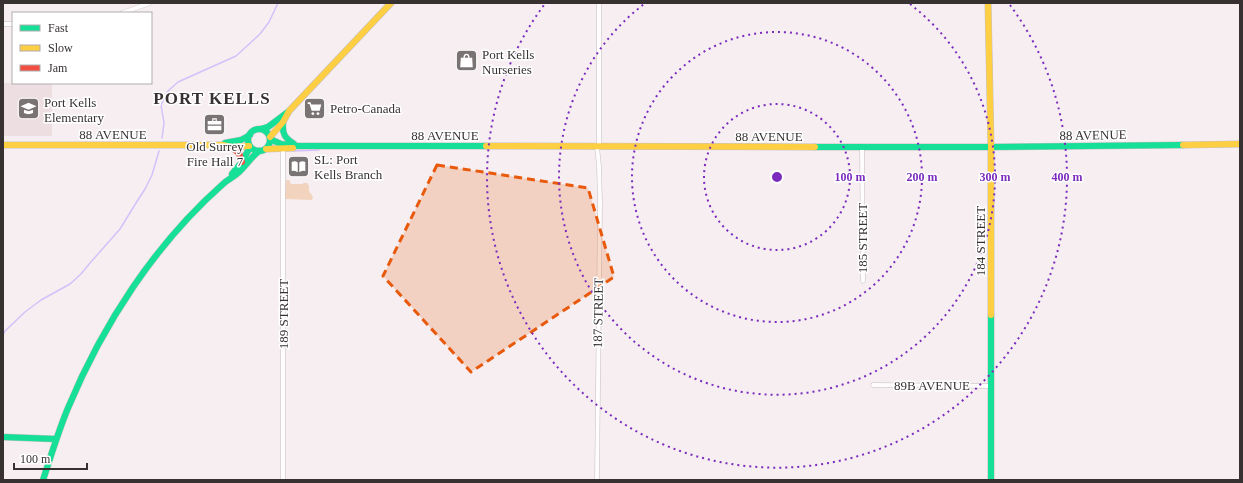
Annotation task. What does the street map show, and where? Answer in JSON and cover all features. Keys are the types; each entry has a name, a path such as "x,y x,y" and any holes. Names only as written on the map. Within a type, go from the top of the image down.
{"main road":[{"path":"43,480 68,407 99,343 128,294 166,243 198,209 231,177 243,168 252,157 259,151 266,149 269,145 270,138 283,122 289,111 391,3"},
{"name":"184 STREET","path":"988,3 991,147 991,480"},
{"path":"259,151 250,146 248,139 250,135 254,130 265,129 289,111"},
{"path":"283,122 282,134 287,140 297,145"},
{"path":"260,129 266,132 270,138"},
{"name":"88 AVENUE","path":"223,145 225,143 241,140 250,135"},
{"name":"88 AVENUE","path":"270,138 281,144 297,145 598,147 991,147 1240,144"},
{"name":"88 AVENUE","path":"3,145 250,146"},
{"name":"88 AVENUE","path":"266,149 291,149 297,145"},
{"path":"231,177 233,172 242,162 250,146"},
{"path":"231,147 239,153 242,162"},
{"path":"3,437 56,440"}],"street":[{"path":"125,12 150,3"},
{"name":"187 STREET","path":"597,480 600,203 598,147 599,3"},
{"name":"185 STREET","path":"862,147 863,281"},
{"name":"189 STREET","path":"282,149 283,480"},
{"name":"89B AVENUE","path":"873,385 991,386"}],"highlighted area":[{"path":"437,165 588,188 614,277 471,372 383,276"}],"shaded area":[{"name":"Port Kells Elementary","path":"3,83 52,84 52,136 3,136"},
{"path":"286,180 289,180 291,184 307,183 309,186 309,191 313,197 312,200 285,199"}],"waterway":[{"path":"162,138 164,123 161,105 168,91 178,82 236,56 260,34 269,22 278,3"},
{"path":"293,151 319,150"},
{"path":"3,335 5,331 25,312 41,300 70,284 81,274 120,229 145,189 152,175 159,151"}],"traffic: fast":[{"path":"261,129 268,127 288,112"},
{"path":"283,123 285,135 288,140 294,144"},
{"path":"259,129 267,132 270,140 267,148 259,151 251,148 248,140 251,132 259,129"},
{"path":"223,145 225,143 241,140 250,135"},
{"path":"270,139 281,144 298,146 486,146"},
{"path":"815,147 1183,145"},
{"path":"232,174 242,162 250,147"},
{"path":"43,480 64,417 82,377 97,346 133,287 153,259 198,207 225,182 238,173 259,151"},
{"path":"991,315 991,480"},
{"path":"3,437 56,439"}],"traffic: slow":[{"path":"270,137 283,122 289,111 391,3"},
{"path":"988,3 991,147 991,315"},
{"path":"1183,145 1240,144"},
{"path":"3,145 249,146"},
{"path":"486,146 815,147"},
{"path":"266,149 293,148"}],"traffic: jam":[{"path":"231,147 239,153 242,162"}],"place":[{"name":"Port Kells Nurseries","path":"467,61"},
{"name":"Petro-Canada","path":"314,108"},
{"name":"Port Kells Elementary","path":"28,109"},
{"name":"Old Surrey Fire Hall 7","path":"215,124"},
{"name":"SL: Port Kells Branch","path":"298,166"}],"district":[{"name":"PORT KELLS","path":"212,98"}]}
